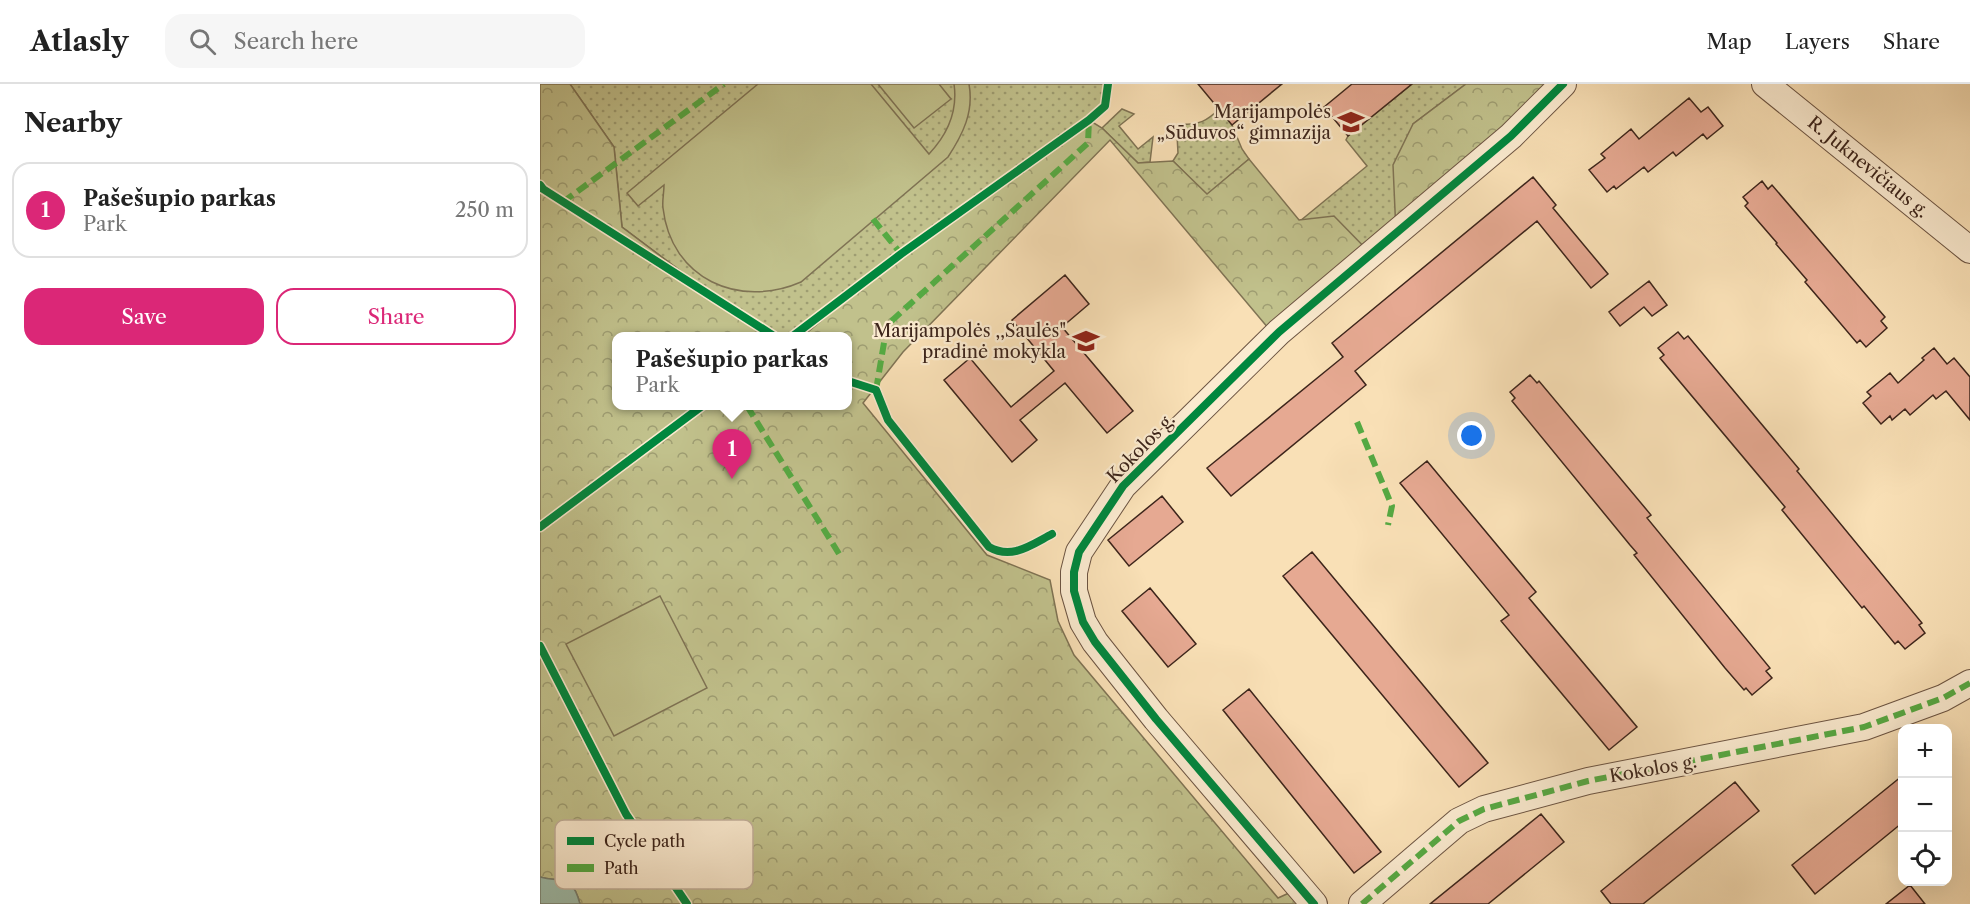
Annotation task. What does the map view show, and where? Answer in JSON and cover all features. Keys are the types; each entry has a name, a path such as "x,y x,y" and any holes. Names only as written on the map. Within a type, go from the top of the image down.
{"street":[{"name":"Kokolos g.","path":"1314,904 1156,719 1095,642 1083,622 1074,591 1074,572 1079,552 1123,486 1279,332 1511,136 1563,84"},
{"name":"R. Juknevičiaus g.","path":"1765,84 1970,250"},
{"name":"Kokolos g.","path":"1362,904 1459,821 1484,809 1588,781 1864,727 1943,698 1970,683"}],"green space":[{"path":"540,84 570,84 614,147 622,227 711,294 774,332 612,332 612,410 852,410 852,332 808,332 901,254 1089,120 1102,128 1138,163 1173,161 1207,194 1249,159 1299,220 1334,216 1371,254 1269,329 1110,140 903,352 863,403 987,555 1050,580 1058,621 1074,655 1278,898 1289,893 1298,904 580,904 574,889 753,889 753,820 555,820 555,879 540,877"},
{"path":"570,84 1108,84 1105,106 1089,120 901,254 808,332 774,332 711,294 622,227 614,147"},
{"path":"758,84 871,84 929,154 941,139 950,122 954,104 954,84 969,84 969,113 963,131 948,157 801,282 778,289 754,292 732,289 712,282 694,270 679,253 669,233 663,208 664,185 638,206 627,193"},
{"path":"878,84 939,84 951,99 914,128"},
{"path":"1412,84 1466,84 1413,124 1396,233 1371,254 1300,221 1367,166 1346,140 1348,136"},
{"path":"1466,84 1553,84 1396,233 1393,165 1413,124"},
{"path":"1122,109 1134,114 1119,126 1138,149 1153,137 1150,162 1138,163 1102,128"},
{"path":"1219,109 1232,125 1249,159 1207,195 1173,161 1178,153 1177,135 1182,124 1202,121"},
{"path":"660,596 707,688 614,736 566,644"}],"shaded area":[{"path":"540,877 555,879 555,889 574,889 580,904 540,904"}],"building":[{"name":"Marijampolės „Sūduvos“ gimnazija","path":"1198,84 1282,84 1232,125"},
{"name":"Marijampolės „Sūduvos“ gimnazija","path":"1352,84 1412,84 1348,136 1324,107"},
{"path":"1689,98 1701,112 1708,107 1723,126 1707,139 1703,134 1676,156 1673,152 1648,172 1644,167 1616,189 1614,186 1607,192 1589,170 1605,158 1601,154 1631,129 1639,139"},
{"path":"1533,177 1556,205 1553,208 1608,274 1591,288 1537,221 1355,371 1366,385 1231,496 1207,468 1343,357 1332,343"},
{"path":"1762,181 1768,189 1772,185 1885,317 1881,321 1887,328 1866,347 1860,340 1857,343 1745,206 1748,203 1743,197"},
{"path":"1065,275 1089,304 1062,327 1133,411 1107,433 1065,383 1020,420 1037,440 1012,462 944,380 970,358 1011,407 1054,371 1012,320"},
{"path":"1649,281 1667,305 1652,316 1644,307 1620,326 1609,312"},
{"path":"1678,332 1684,339 1688,336 1799,469 1797,471 1922,623 1919,625 1925,633 1905,649 1898,641 1895,644 1864,606 1862,608 1782,510 1785,507 1660,358 1664,355 1658,348"},
{"path":"1934,348 1947,364 1954,358 1970,377 1970,420 1946,391 1936,399 1933,395 1910,415 1905,409 1892,420 1890,416 1881,424 1863,403 1871,396 1867,392 1890,373 1898,383"},
{"path":"1530,375 1537,383 1539,381 1651,515 1647,518 1770,668 1766,671 1772,678 1752,695 1746,688 1744,690 1725,668 1634,555 1637,553 1512,401 1515,398 1510,392"},
{"path":"1427,461 1536,592 1529,598 1637,727 1609,750 1501,621 1509,615 1400,483"},
{"path":"1162,496 1183,522 1129,566 1108,540"},
{"path":"1312,552 1488,763 1459,787 1283,576"},
{"path":"1150,588 1196,644 1168,667 1122,611"},
{"path":"1249,689 1381,852 1354,873 1223,710"},
{"path":"1898,779 1898,826 1815,894 1792,865"},
{"path":"1735,782 1759,811 1643,904 1611,904 1601,891"},
{"path":"1541,814 1564,842 1488,904 1430,904"},
{"path":"1911,886 1925,904 1886,904"}],"marked path":[{"path":"563,202 724,84"},
{"path":"876,390 887,325 1088,143 1089,120"},
{"path":"873,219 901,254"},
{"path":"749,410 841,557"},
{"path":"1357,422 1392,506 1388,525"},
{"path":"1362,904 1459,821 1484,809 1588,781 1864,727 1943,698 1970,683"}],"cycle path":[{"path":"798,332 901,254 1089,120 1105,106 1108,84"},
{"path":"1314,904 1156,719 1095,642 1083,622 1074,591 1074,572 1079,552 1123,486 1279,332 1511,136 1563,84"},
{"path":"540,185 768,332"},
{"path":"852,382 876,390 888,420 989,547 997,551 1014,552 1052,534"},
{"path":"540,527 697,410"},
{"path":"540,646 630,820"},
{"path":"677,889 687,904"}],"place":[{"name":"Marijampolės „Sūduvos“ gimnazija","path":"1351,122"},
{"name":"Marijampolės ,,Saulės\" pradinė mokykla","path":"1086,341"},
{"name":"Pašešupio parkas","path":"732,479"}]}
